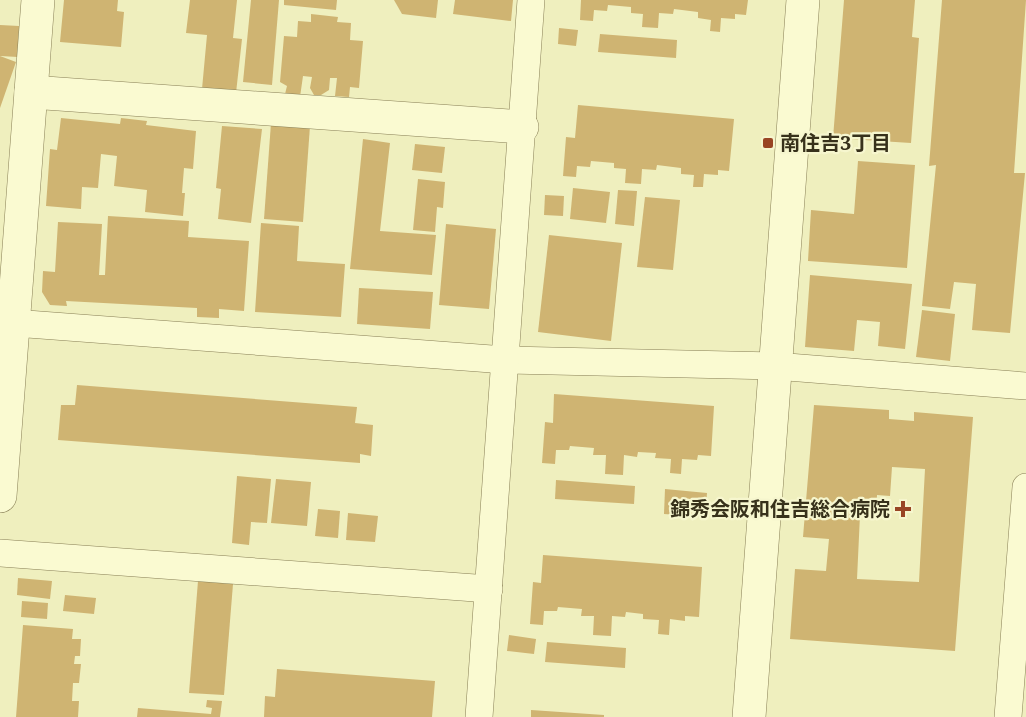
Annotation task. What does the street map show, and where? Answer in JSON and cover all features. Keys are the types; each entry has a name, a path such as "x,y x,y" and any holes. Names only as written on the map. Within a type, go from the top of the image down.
{"street":[{"path":"0,496 7,322 31,92 38,0"},
{"path":"479,717 531,0"},
{"path":"749,717 803,0"},
{"path":"31,92 522,127"},
{"path":"7,322 505,360 775,366 1026,386"},
{"path":"1008,717 1021,621 1026,487"},
{"path":"0,553 489,589"}],"building":[{"path":"64,0 118,0 117,11 124,12 121,47 60,42"},
{"path":"190,0 237,0 233,38 242,39 236,93 202,89 207,35 186,33"},
{"path":"251,0 279,0 272,85 243,82"},
{"path":"284,0 337,0 336,10 284,5"},
{"path":"394,0 438,0 436,18 402,14"},
{"path":"455,0 513,0 511,21 453,14"},
{"path":"581,0 748,0 746,15 735,14 735,19 721,18 720,32 710,31 711,20 698,18 698,12 674,9 673,14 659,13 658,28 642,27 643,14 631,13 631,7 608,5 607,11 594,10 593,21 580,20"},
{"path":"844,0 915,0 912,37 919,38 911,143 833,138"},
{"path":"942,0 1026,0 1014,173 1025,173 1010,333 972,330 976,284 954,282 950,309 922,306 936,165 929,166"},
{"path":"311,14 338,17 337,22 351,23 350,40 363,41 359,88 350,87 349,97 335,96 337,78 330,78 329,90 321,95 314,95 310,88 312,77 303,76 300,97 285,94 287,86 280,82 284,36 297,37 298,21 311,22"},
{"path":"0,25 19,26 18,57 0,56"},
{"path":"559,28 578,30 576,46 558,44"},
{"path":"600,34 677,40 676,58 598,52"},
{"path":"0,56 16,62 0,108"},
{"path":"578,105 734,119 729,171 718,170 718,175 704,174 703,187 693,187 694,175 681,174 681,168 657,165 656,170 642,169 641,184 625,183 626,169 614,168 614,163 591,161 590,167 577,166 576,177 563,176 566,137 575,138"},
{"path":"61,118 120,124 121,118 147,121 146,125 196,131 193,169 184,168 183,216 145,212 147,190 114,186 117,156 101,154 98,188 82,187 81,209 46,206 50,149 57,150"},
{"path":"271,123 310,126 303,222 264,219"},
{"path":"222,126 262,129 251,223 218,219 221,189 216,188"},
{"path":"363,139 390,143 380,231 436,235 432,275 350,269"},
{"path":"415,144 445,147 442,173 412,170"},
{"path":"858,161 915,165 907,268 808,261 811,210 854,214"},
{"path":"418,179 445,182 443,208 437,207 435,232 413,230"},
{"path":"573,188 610,192 606,223 570,219"},
{"path":"618,190 637,191 634,226 615,224"},
{"path":"545,195 564,196 563,216 544,215"},
{"path":"645,197 680,200 673,270 637,267"},
{"path":"108,216 189,221 188,237 249,241 244,311 219,309 219,318 197,317 197,308 66,301 67,306 50,305 42,292 43,271 55,272 58,222 102,224 99,275 105,275"},
{"path":"261,223 299,226 297,261 345,264 341,317 255,312"},
{"path":"446,224 496,229 489,309 439,305"},
{"path":"549,235 622,243 611,341 538,332"},
{"path":"810,275 912,284 905,349 878,346 880,322 857,320 854,351 805,347"},
{"path":"359,288 433,292 430,329 357,324"},
{"path":"922,310 955,314 950,361 916,357"},
{"path":"77,385 357,407 355,423 373,425 371,456 360,454 360,463 58,440 61,405 75,405"},
{"path":"554,394 714,406 711,456 698,455 697,460 682,459 681,474 670,473 671,459 655,458 656,453 638,452 637,457 624,455 623,475 605,474 606,455 593,455 594,448 570,446 569,450 556,450 555,464 542,463 545,422 553,423"},
{"path":"814,405 889,410 889,419 914,421 914,412 973,417 955,651 790,639 795,569 826,571 829,539 803,537","holes":["892,467 925,469 919,582 857,579 860,515 876,516 877,495 890,496"]},
{"path":"237,476 271,479 267,523 251,522 249,545 232,543"},
{"path":"276,479 311,482 307,526 271,523"},
{"path":"556,480 635,486 634,504 555,499"},
{"path":"665,489 707,493 705,517 664,514"},
{"path":"318,509 340,511 338,538 315,536"},
{"path":"348,513 378,516 375,542 346,540"},
{"path":"543,555 702,567 699,617 685,616 685,621 670,619 669,635 658,634 659,620 643,619 643,614 626,612 625,617 612,616 611,636 593,635 594,616 581,616 582,609 558,607 557,611 544,611 543,625 530,624 533,582 541,583"},
{"path":"18,578 52,581 50,599 17,595"},
{"path":"198,581 233,584 224,695 189,693"},
{"path":"65,595 96,598 94,614 63,611"},
{"path":"22,601 48,603 47,619 21,617"},
{"path":"23,625 73,629 72,639 81,639 80,656 75,656 74,664 81,664 79,683 73,683 72,701 79,701 78,717 16,717"},
{"path":"509,635 536,639 534,654 507,651"},
{"path":"547,642 626,648 625,668 545,662"},
{"path":"277,669 435,681 432,717 264,717 265,696 275,697"},
{"path":"207,700 222,701 220,717 137,717 138,708 211,714 212,708 206,707"},
{"path":"531,710 604,715 604,717 531,717"}],"place":[{"name":"南住吉3丁目","path":"768,143"},
{"name":"錦秀会阪和住吉総合病院","path":"903,509"}]}
